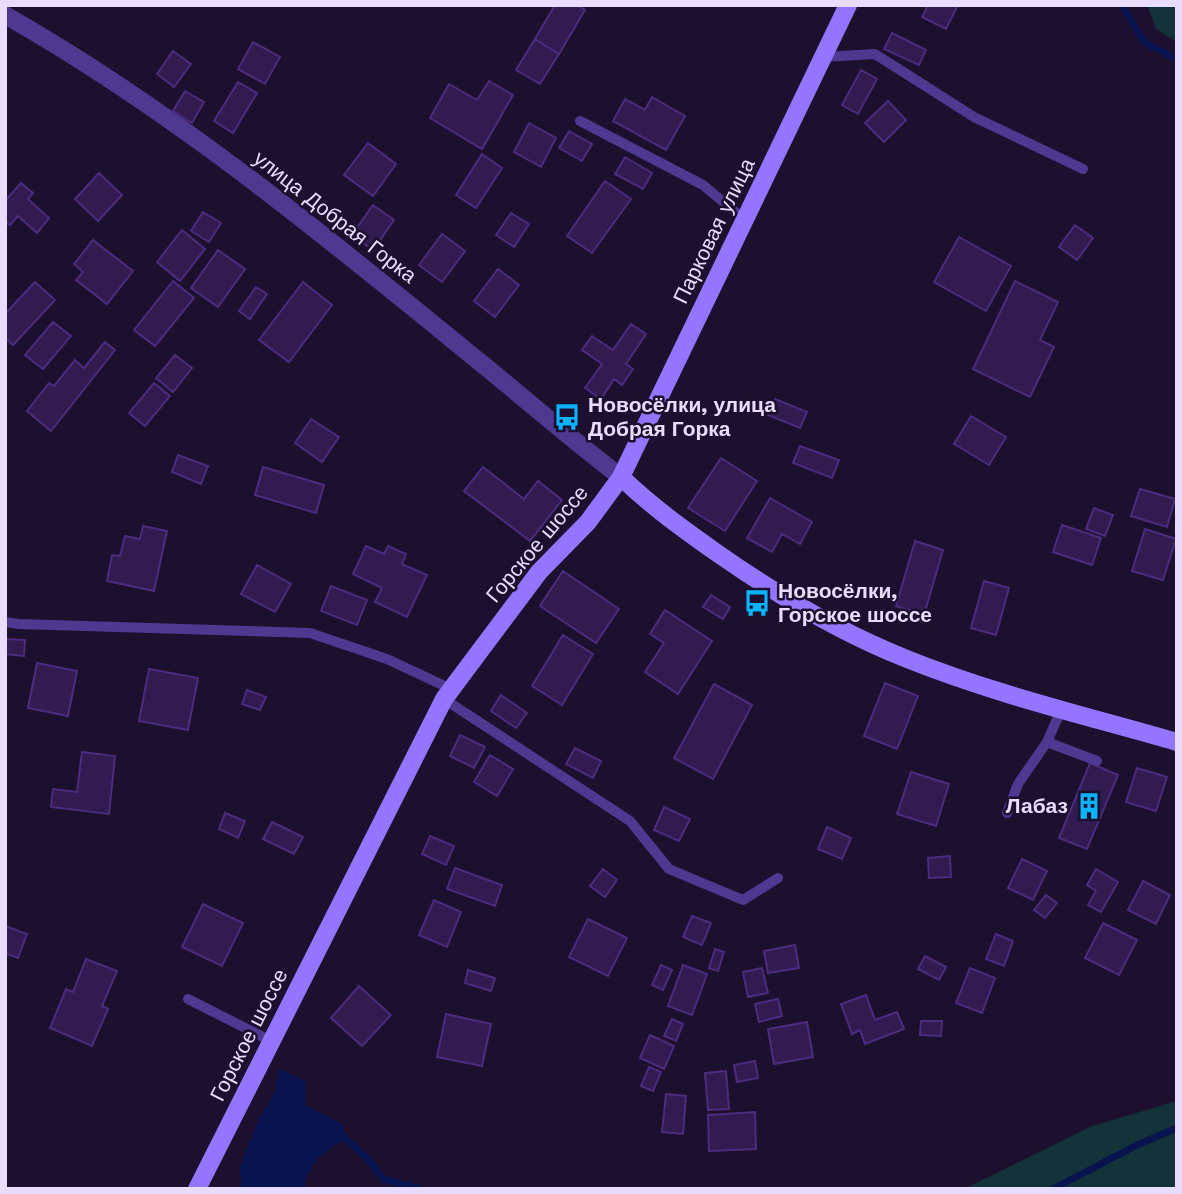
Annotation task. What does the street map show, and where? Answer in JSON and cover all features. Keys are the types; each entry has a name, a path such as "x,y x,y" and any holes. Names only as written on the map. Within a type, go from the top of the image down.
{"main road":[{"name":"Парковая улица","path":"621,477 848,5"},
{"name":"Горское шоссе","path":"197,1189 448,694 539,572 587,522 621,477"},
{"path":"621,477 668,519 761,584 840,629 907,659 967,680 1177,742"}],"street":[{"name":"улица Добрая Горка","path":"5,15 55,44 186,131 356,261 621,477"}],"lane":[{"path":"823,57 875,54 974,117 1083,169"},
{"path":"580,121 703,186 745,220"},
{"path":"5,622 310,633 387,659 448,694 630,821 669,869 743,900 778,878"},
{"path":"1007,813 1018,784 1047,742 1062,708"},
{"path":"1047,742 1097,761"},
{"path":"188,999 271,1041"}],"green space":[{"path":"1147,5 1177,5 1177,42 1156,29"},
{"path":"1177,1101 1177,1189 964,1189 1092,1126"}],"shaded area":[{"path":"279,1069 305,1081 305,1105 342,1124 346,1139 332,1147 313,1165 305,1189 241,1189 240,1168 258,1120 275,1092"}],"building":[{"path":"555,5 576,5 585,10 559,54 535,39"},
{"path":"928,5 958,5 946,29 922,17"},
{"path":"892,33 926,50 919,65 884,49"},
{"path":"535,39 559,54 540,84 516,70"},
{"path":"253,42 280,57 265,84 238,69"},
{"path":"173,51 191,64 174,87 157,74"},
{"path":"861,70 877,79 858,114 842,105"},
{"path":"489,81 513,95 482,149 430,118 449,84 477,100"},
{"path":"238,82 257,93 233,133 214,121"},
{"path":"185,91 204,102 192,123 173,111"},
{"path":"652,97 685,116 666,150 613,121 625,99 645,110"},
{"path":"888,101 906,120 884,142 865,123"},
{"path":"529,123 556,138 541,167 514,152"},
{"path":"569,131 592,144 582,161 559,148"},
{"path":"368,143 396,164 373,196 344,175"},
{"path":"482,154 502,168 476,208 456,195"},
{"path":"625,157 652,173 643,189 615,174"},
{"path":"99,173 122,195 98,221 75,199"},
{"path":"605,181 631,199 592,253 567,236"},
{"path":"21,183 33,193 28,199 49,218 37,233 18,216 10,225 5,222 5,201"},
{"path":"373,205 394,220 373,250 352,235"},
{"path":"203,212 221,223 209,242 191,231"},
{"path":"511,213 529,224 514,247 496,235"},
{"path":"1075,225 1093,238 1077,260 1059,247"},
{"path":"182,230 205,249 180,281 157,262"},
{"path":"442,234 465,251 442,282 419,265"},
{"path":"959,237 1011,266 986,311 934,282"},
{"path":"93,240 133,271 107,304 76,280 83,272 74,264"},
{"path":"218,250 245,269 218,307 191,288"},
{"path":"498,269 519,285 495,317 474,301"},
{"path":"173,281 194,298 155,346 134,330"},
{"path":"1015,281 1058,302 1040,340 1054,347 1030,397 973,369"},
{"path":"35,282 55,300 13,345 5,338 5,314"},
{"path":"303,282 332,305 289,362 259,340"},
{"path":"256,287 267,294 250,319 239,311"},
{"path":"53,322 71,336 43,369 25,355"},
{"path":"631,324 646,334 626,364 633,369 622,385 614,379 601,399 585,388 602,364 582,350 592,336 613,350"},
{"path":"105,342 115,350 51,431 27,411 49,383 54,386 75,360 84,368"},
{"path":"175,355 192,368 173,392 156,378"},
{"path":"154,383 170,396 145,426 129,413"},
{"path":"775,399 807,412 800,428 768,415"},
{"path":"971,416 1006,437 989,465 954,444"},
{"path":"311,419 339,437 322,462 295,443"},
{"path":"800,446 839,460 832,478 793,463"},
{"path":"178,455 208,466 201,484 172,472"},
{"path":"721,458 757,481 725,531 688,508"},
{"path":"263,467 324,485 316,513 255,495"},
{"path":"483,467 524,499 538,481 562,500 530,541 464,491"},
{"path":"1140,489 1175,499 1167,527 1131,516"},
{"path":"770,498 812,522 800,544 782,534 772,552 747,538"},
{"path":"1094,508 1113,515 1105,536 1086,529"},
{"path":"1062,525 1101,538 1092,565 1053,552"},
{"path":"143,526 167,531 154,591 107,581 112,555 120,556 125,536 140,539"},
{"path":"1145,529 1176,539 1163,580 1132,571"},
{"path":"915,541 943,550 924,615 896,606"},
{"path":"366,546 384,554 388,546 406,554 402,564 427,575 407,617 375,602 382,588 353,574"},
{"path":"257,565 291,584 275,612 241,594"},
{"path":"563,571 619,609 596,643 540,606"},
{"path":"984,581 1009,588 996,635 971,628"},
{"path":"331,586 367,600 357,625 321,611"},
{"path":"711,595 730,607 723,619 703,607"},
{"path":"665,610 712,641 678,694 645,672 664,643 650,634"},
{"path":"563,635 593,654 562,705 532,686"},
{"path":"5,639 25,640 24,656 5,654"},
{"path":"37,663 77,671 68,716 28,708"},
{"path":"149,669 198,678 188,730 139,721"},
{"path":"885,683 918,696 897,749 864,736"},
{"path":"714,684 752,705 713,779 674,758"},
{"path":"247,690 266,697 260,710 242,704"},
{"path":"501,695 527,713 516,728 491,711"},
{"path":"460,735 485,747 474,768 450,756"},
{"path":"575,748 601,761 593,778 566,764"},
{"path":"82,752 115,756 109,814 51,807 53,789 77,792"},
{"path":"490,755 513,769 497,796 474,782"},
{"name":"Лабаз","path":"1090,763 1118,775 1087,849 1059,838"},
{"path":"1137,768 1167,777 1156,811 1126,802"},
{"path":"911,772 949,784 936,826 897,814"},
{"path":"664,807 690,819 679,841 654,830"},
{"path":"225,813 245,821 238,838 219,829"},
{"path":"272,822 303,837 294,854 263,839"},
{"path":"827,827 851,838 842,859 818,849"},
{"path":"430,836 454,846 446,865 422,854"},
{"path":"950,856 951,877 929,878 928,858"},
{"path":"1022,859 1047,871 1033,900 1008,888"},
{"path":"455,868 502,885 495,906 447,889"},
{"path":"603,869 617,880 605,897 590,886"},
{"path":"1096,869 1118,882 1101,912 1088,905 1096,891 1087,885"},
{"path":"1143,881 1170,895 1156,924 1128,910"},
{"path":"1046,895 1057,903 1045,918 1034,910"},
{"path":"434,900 461,912 447,947 419,935"},
{"path":"203,904 243,923 222,966 182,947"},
{"path":"692,916 711,923 702,945 683,937"},
{"path":"588,919 627,938 608,976 569,957"},
{"path":"1103,923 1137,940 1119,975 1085,958"},
{"path":"5,926 27,934 18,958 5,953"},
{"path":"996,934 1013,941 1004,966 986,959"},
{"path":"795,945 799,968 768,973 764,951"},
{"path":"715,949 724,952 718,971 709,968"},
{"path":"925,956 946,967 939,980 918,969"},
{"path":"86,959 117,971 102,1006 108,1009 92,1046 50,1028 66,989 73,992"},
{"path":"661,965 672,970 663,990 652,985"},
{"path":"683,965 707,974 692,1015 668,1006"},
{"path":"762,968 768,993 748,997 743,972"},
{"path":"970,968 995,978 982,1013 956,1003"},
{"path":"468,970 495,978 491,991 465,983"},
{"path":"359,986 391,1015 362,1046 331,1018"},
{"path":"866,995 875,1020 897,1012 904,1029 865,1044 860,1030 852,1034 841,1004"},
{"path":"778,999 782,1016 759,1022 755,1004"},
{"path":"446,1014 491,1024 482,1066 437,1057"},
{"path":"672,1019 683,1024 676,1041 664,1036"},
{"path":"921,1021 942,1021 941,1036 920,1035"},
{"path":"807,1022 813,1057 774,1064 768,1029"},
{"path":"650,1035 674,1046 664,1069 640,1058"},
{"path":"755,1061 758,1078 737,1082 734,1065"},
{"path":"649,1067 661,1072 653,1091 641,1086"},
{"path":"726,1071 729,1109 708,1110 705,1073"},
{"path":"666,1094 686,1096 683,1134 662,1132"},
{"path":"755,1112 756,1149 709,1151 708,1115"}],"waterway":[{"path":"1122,5 1144,42 1177,59"},
{"path":"1053,1189 1137,1145 1177,1128"},
{"path":"346,1139 368,1159 383,1179 420,1189"}],"place":[{"name":"Новосёлки, улица Добрая Горка","path":"567,417"},
{"name":"Новосёлки, Горское шоссе","path":"757,603"},
{"name":"Лабаз","path":"1089,806"}]}
